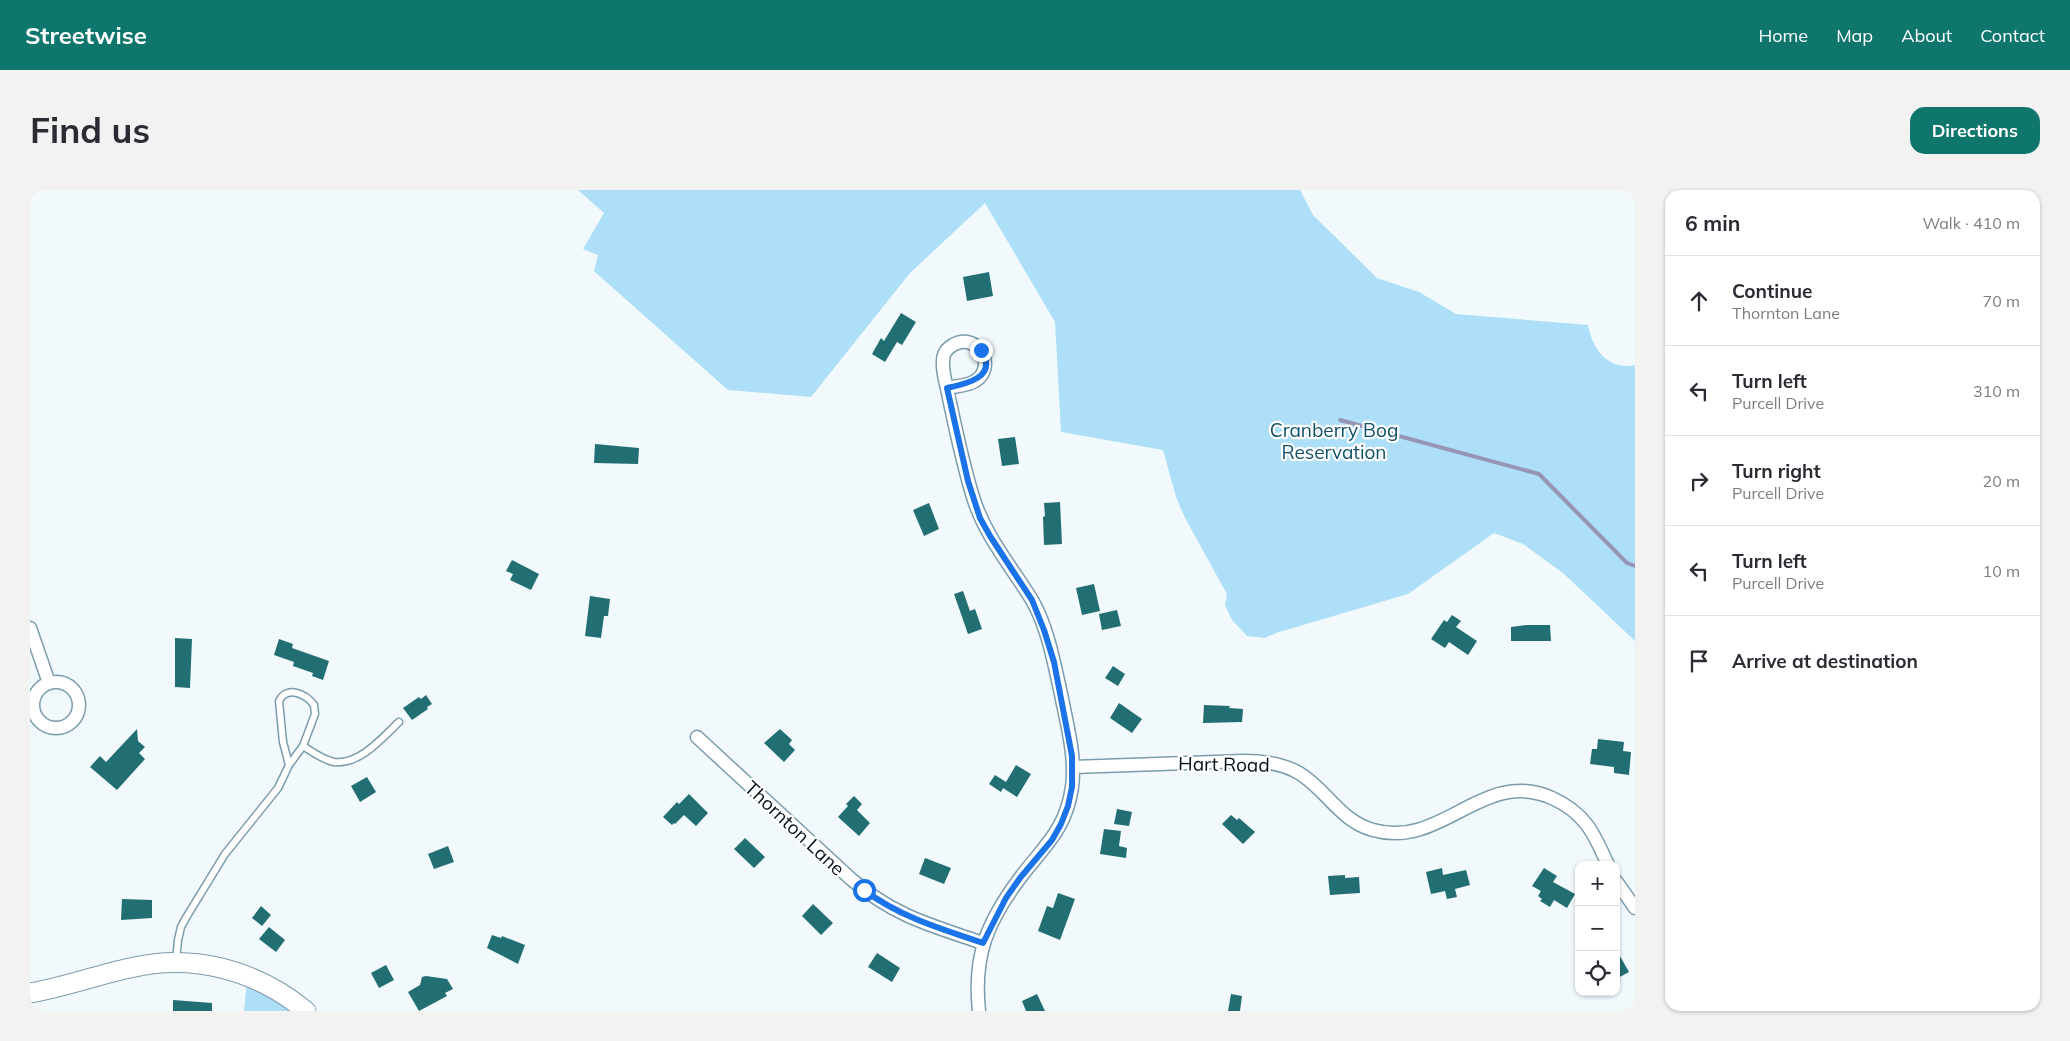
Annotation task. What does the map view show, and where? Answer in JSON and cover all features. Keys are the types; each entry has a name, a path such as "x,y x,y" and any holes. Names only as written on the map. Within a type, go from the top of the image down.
{"main road":[{"path":"30,993 61,988 131,967 163,962 195,962 226,967 255,978 281,992 306,1011"}],"street":[{"path":"947,388 968,481 980,518 1032,600 1044,630 1051,652 1067,724 1073,767 1070,797 1061,824 1052,840 1006,898 983,943 977,981 979,1011"},
{"path":"30,628 49,683"},
{"name":"Thornton Lane","path":"697,737 851,879 877,900 915,920 983,943"},
{"name":"Hart Road","path":"1073,767 1244,761 1272,763 1291,769 1305,778 1340,812 1355,822 1372,830 1393,833 1414,832 1431,826 1498,793 1516,790 1537,793 1568,806 1583,818 1594,834 1606,861"},
{"path":"1620,887 1635,908"}],"lane":[{"path":"176,962 178,940 187,916 225,854 278,788 289,765 303,746 315,714 314,705 305,696 289,692 281,695 279,701 283,742 289,765"},
{"path":"303,746 322,758 333,762 351,760 371,747 400,722"}],"green space":[{"name":"Cranberry Bog Reservation","path":"578,190 1300,190 1313,215 1377,278 1419,292 1456,314 1588,325 1593,342 1603,356 1617,365 1635,365 1635,641 1563,573 1523,544 1494,533 1408,594 1276,633 1265,638 1247,636 1232,620 1225,605 1227,594 1185,518 1176,497 1163,450 1061,432 1055,322 985,203 910,273 811,397 728,390 594,271 598,255 583,249 604,213"},
{"path":"247,981 293,1011 244,1011"}],"building":[{"path":"989,272 993,296 967,301 963,277"},
{"path":"901,313 916,322 902,345 897,342 885,362 872,354 881,338 884,341"},
{"path":"1015,437 1019,464 1002,466 998,439"},
{"path":"595,444 639,448 638,464 594,463"},
{"path":"1060,502 1062,544 1044,545 1044,503"},
{"path":"929,503 939,529 924,536 913,510"},
{"path":"512,560 539,574 531,590 510,580 513,574 506,571"},
{"path":"1094,584 1100,611 1082,615 1076,588"},
{"path":"963,591 970,611 975,609 982,629 968,634 954,594"},
{"path":"590,596 610,599 608,616 604,616 601,638 585,636"},
{"path":"1117,610 1121,626 1102,630 1099,614"},
{"path":"1452,615 1461,621 1456,627 1477,641 1468,655 1449,642 1445,648 1431,639 1444,620 1447,622"},
{"path":"1550,625 1551,641 1511,641 1511,627"},
{"path":"175,638 192,639 190,688 175,687"},
{"path":"279,639 293,644 292,648 329,661 323,680 312,676 313,673 293,666 294,662 274,655"},
{"path":"1113,666 1125,674 1118,686 1105,678"},
{"path":"426,695 432,704 412,720 403,708 419,697 421,699"},
{"path":"1119,703 1142,719 1132,733 1110,718"},
{"path":"1204,705 1230,706 1229,708 1243,709 1242,722 1203,723"},
{"path":"137,729 138,741 145,747 139,753 145,759 117,790 90,767 100,756 106,762"},
{"path":"780,729 792,740 789,744 795,750 784,762 764,743"},
{"path":"1598,739 1624,742 1623,751 1631,752 1629,775 1614,773 1614,767 1590,764 1592,749 1597,749"},
{"path":"1016,765 1031,774 1017,797 1003,788 1001,792 989,784 995,775 1006,782"},
{"path":"367,777 376,792 360,802 351,786"},
{"path":"689,794 708,813 696,826 684,815 672,825 663,817 677,802 679,804"},
{"path":"854,796 862,804 857,810 870,823 859,836 838,817 848,806 846,804"},
{"path":"1117,809 1132,812 1129,826 1114,824"},
{"path":"1231,815 1237,820 1239,818 1255,832 1243,844 1222,824"},
{"path":"1104,829 1121,831 1119,846 1127,848 1126,858 1100,854"},
{"path":"745,838 765,857 754,868 734,849"},
{"path":"448,846 454,862 434,869 428,854"},
{"path":"925,858 951,868 944,884 919,874"},
{"path":"1442,868 1443,875 1466,870 1470,885 1455,889 1457,897 1447,899 1445,891 1431,894 1426,872"},
{"path":"1544,868 1557,876 1553,882 1575,894 1567,908 1554,900 1550,907 1540,901 1542,899 1538,896 1541,891 1532,886"},
{"path":"1345,875 1345,878 1359,877 1360,893 1330,895 1328,876"},
{"path":"1058,893 1075,899 1060,940 1038,931 1047,906 1053,908"},
{"path":"122,899 152,900 152,918 121,920"},
{"path":"813,904 833,923 821,935 802,916"},
{"path":"261,906 271,915 262,926 252,918"},
{"path":"269,927 285,940 276,952 259,939"},
{"path":"492,935 501,938 502,936 525,945 518,964 487,948"},
{"path":"877,953 900,968 892,982 868,967"},
{"path":"1620,956 1629,972 1620,977"},
{"path":"386,965 394,980 379,988 371,973"},
{"path":"422,977 447,979 453,989 445,993 447,996 419,1011 408,992 420,985"},
{"path":"1037,994 1045,1011 1026,1011 1022,1001"},
{"path":"1231,994 1242,996 1240,1011 1228,1011"},
{"path":"173,1000 212,1003 212,1011 173,1011"}],"waterway":[{"path":"1340,420 1539,474 1627,563 1635,566"}],"route":[{"path":"864,890 889,908 915,920 983,943 1006,898 1057,832 1065,815 1070,797 1073,777 1069,733 1051,652 1032,600 980,518 968,481 947,388 975,381 980,376 984,370 985,363 981,350"}]}
